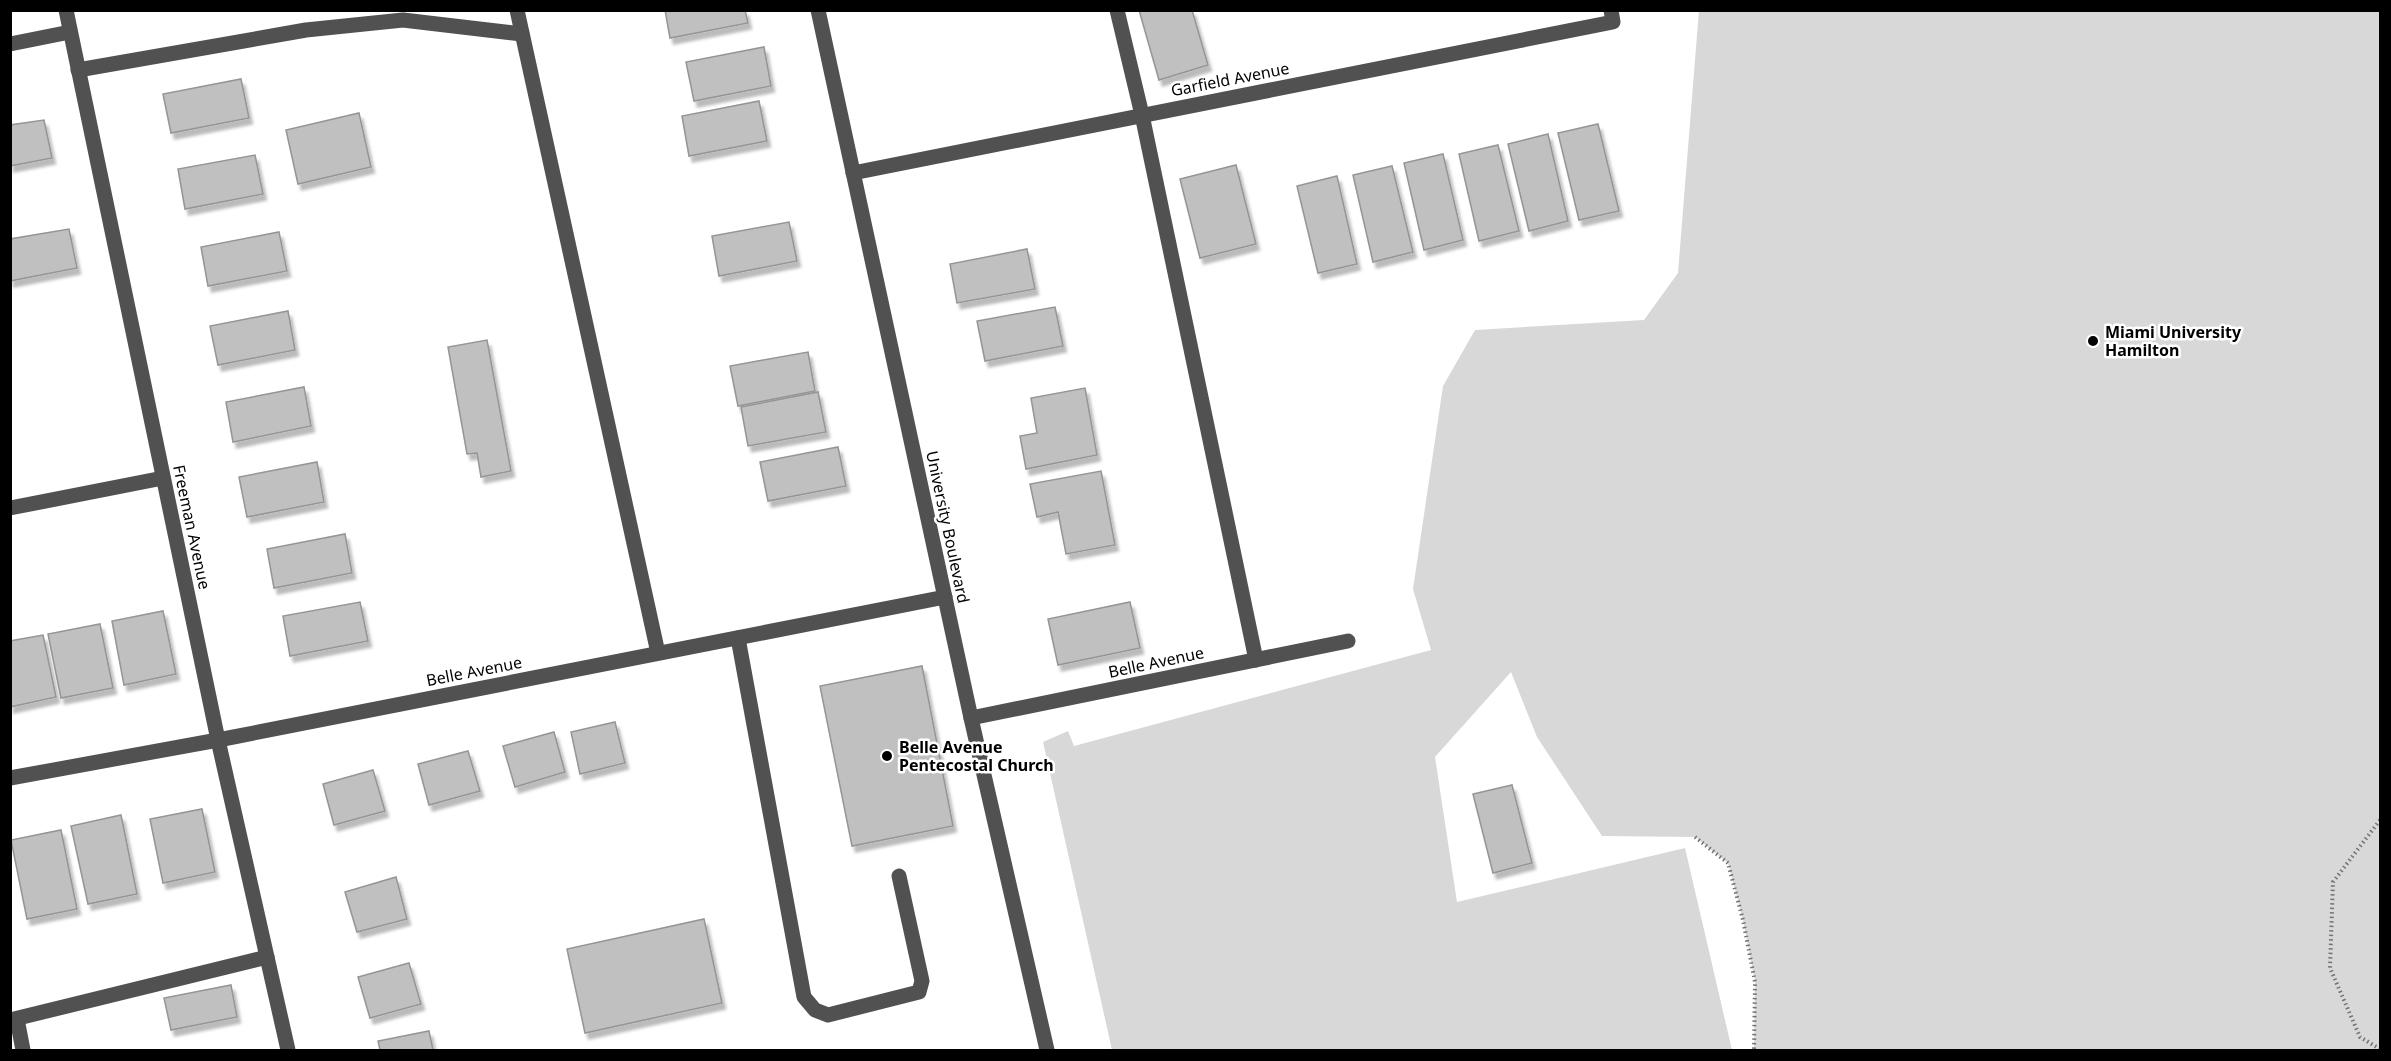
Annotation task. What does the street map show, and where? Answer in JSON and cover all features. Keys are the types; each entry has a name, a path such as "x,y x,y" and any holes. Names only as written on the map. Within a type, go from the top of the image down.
{"street":[{"name":"Freeman Avenue","path":"66,10 218,740 288,1050"},
{"path":"517,10 658,653"},
{"name":"University Boulevard","path":"818,10 971,718 1047,1050"},
{"path":"1117,10 1142,115 1256,660"},
{"name":"Garfield Avenue","path":"853,173 1612,16"},
{"path":"78,70 306,30 403,20 522,34"},
{"path":"10,44 70,32"},
{"path":"10,508 164,478"},
{"name":"Belle Avenue","path":"10,778 218,740 945,597"},
{"path":"738,638 794,950 804,997 815,1010 828,1015 919,992 921,981 898,876"},
{"name":"Belle Avenue","path":"971,718 1348,641"},
{"path":"23,1050 14,1020 267,957"}],"path":[{"path":"2380,820 2333,882 2330,968 2360,1037 2380,1049"},
{"path":"1695,837 1728,863 1743,920 1755,982 1754,1050"}],"shaded area":[{"name":"Miami University Hamilton","path":"1699,10 2380,11 2380,1050 1754,1050 1755,982 1743,920 1728,863 1695,837 1602,836 1537,737 1511,672 1435,757 1457,902 1685,848 1732,1050 1112,1050 1043,742 1068,731 1074,746 1431,650 1413,589 1443,386 1475,330 1644,320 1678,273"}],"building":[{"path":"665,10 745,10 748,23 670,38"},
{"path":"1139,10 1192,10 1208,65 1159,80"},
{"path":"764,47 771,86 694,101 686,62"},
{"path":"241,79 249,118 171,133 163,94"},
{"path":"759,101 767,141 689,156 682,116"},
{"path":"359,113 371,167 298,184 286,130"},
{"path":"44,120 52,158 10,166 10,125"},
{"path":"1598,124 1619,211 1579,220 1558,133"},
{"path":"1548,134 1568,221 1529,231 1508,144"},
{"path":"1498,145 1519,231 1479,241 1459,154"},
{"path":"1443,154 1463,240 1424,250 1404,163"},
{"path":"255,155 263,194 185,209 178,169"},
{"path":"1236,165 1256,244 1200,258 1180,179"},
{"path":"1392,166 1413,252 1373,262 1353,175"},
{"path":"1337,176 1357,264 1318,273 1297,186"},
{"path":"789,222 797,261 719,276 712,236"},
{"path":"69,229 77,268 10,281 10,239"},
{"path":"279,232 287,271 208,286 201,247"},
{"path":"1027,249 1035,289 957,303 950,264"},
{"path":"1055,307 1063,346 985,361 977,321"},
{"path":"288,311 295,350 218,365 210,326"},
{"path":"487,340 511,471 481,477 477,453 467,454 448,347"},
{"path":"808,352 815,391 738,406 730,366"},
{"path":"304,387 311,426 233,442 226,402"},
{"path":"1085,388 1097,455 1026,469 1020,436 1037,433 1031,398"},
{"path":"818,392 826,432 748,446 741,407"},
{"path":"838,447 846,486 768,501 760,462"},
{"path":"317,462 324,502 247,517 239,477"},
{"path":"1101,471 1115,545 1066,554 1058,512 1037,517 1030,484"},
{"path":"345,534 352,573 274,588 267,549"},
{"path":"360,602 368,641 290,656 283,616"},
{"path":"1130,602 1140,648 1058,665 1048,619"},
{"path":"163,611 176,674 124,685 112,621"},
{"path":"100,624 113,688 61,698 48,634"},
{"path":"43,635 56,697 10,707 10,641"},
{"name":"Belle Avenue Pentecostal Church","path":"922,666 953,826 852,846 820,686"},
{"path":"615,722 625,763 580,774 571,732"},
{"path":"554,732 565,772 515,787 503,746"},
{"path":"468,751 480,791 429,805 418,764"},
{"path":"373,770 385,811 334,825 323,784"},
{"path":"1512,785 1532,863 1493,873 1473,794"},
{"path":"202,809 215,872 163,883 150,819"},
{"path":"121,815 137,894 88,904 71,826"},
{"path":"61,830 77,909 27,919 11,840"},
{"path":"396,877 407,919 357,932 345,892"},
{"path":"704,919 722,1003 585,1033 567,949"},
{"path":"409,963 421,1004 370,1018 358,977"},
{"path":"231,985 237,1017 171,1030 164,998"},
{"path":"429,1031 433,1050 380,1050 378,1041"}],"place":[{"name":"Miami University Hamilton","path":"2093,341"},
{"name":"Belle Avenue Pentecostal Church","path":"887,756"}]}
